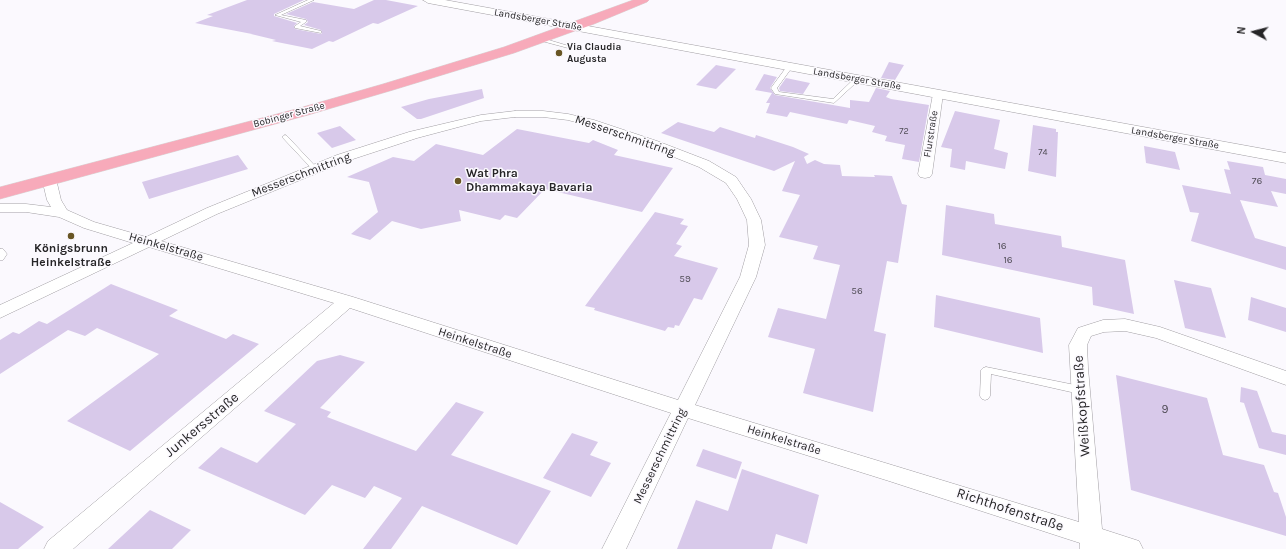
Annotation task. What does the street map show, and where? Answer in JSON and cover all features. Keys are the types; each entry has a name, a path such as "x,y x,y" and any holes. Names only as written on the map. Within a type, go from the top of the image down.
{"main road":[{"name":"Bobinger Straße","path":"0,193 302,112 443,71 575,27 643,0"}],"street":[{"name":"Landsberger Straße","path":"428,0 443,1 575,27 1286,158"},
{"name":"Flurstraße","path":"925,174 938,94"},
{"name":"Messerschmittring","path":"0,312 233,202 315,169 413,135 481,118 515,114 543,114 568,116 653,144 704,164 731,180 744,199 754,220 757,245 748,277 614,549"},
{"path":"49,179 54,200 62,213"},
{"name":"Heinkelstraße","path":"0,208 26,208 62,213 89,225 234,266 683,409 889,472"},
{"name":"Junkersstraße","path":"56,549 347,301"},
{"name":"Weißkopfstraße","path":"1091,543 1078,345 1084,332 1103,326 1125,325 1160,333 1286,378"},
{"name":"Richthofenstraße","path":"889,472 1091,543 1131,549"}],"lane":[{"path":"312,0 277,15 304,21 297,27 319,32"},
{"path":"540,39 570,47"},
{"path":"790,66 774,88 777,93 834,100 857,79"},
{"path":"285,137 315,169"},
{"path":"0,251 3,254 0,258"},
{"path":"985,396 986,370 1080,390"}],"building":[{"path":"247,0 304,0 274,14 274,16 297,23 294,26 295,29 321,34 321,30 304,25 308,22 306,19 286,14 313,2 354,9 374,0 386,0 418,6 378,24 373,23 333,42 329,41 312,49 272,41 276,40 252,34 195,23 213,16 207,15"},
{"path":"889,62 904,65 895,80 881,78"},
{"path":"716,65 736,69 716,89 696,85"},
{"path":"764,74 777,77 770,88 775,95 850,108 850,100 869,102 876,88 890,91 886,97 891,99 929,105 919,162 902,159 905,145 885,141 887,136 872,132 875,126 849,120 847,124 790,112 787,117 766,113 770,103 766,103 772,93 755,90"},
{"path":"786,78 810,83 803,94 780,91 779,88"},
{"path":"482,89 484,98 421,119 417,119 401,107 429,99"},
{"path":"955,111 1000,120 994,149 1008,153 1005,169 966,161 965,170 950,167 952,149 941,147"},
{"path":"678,122 714,132 720,127 755,138 756,135 793,147 809,154 804,157 807,164 815,160 824,164 840,165 842,176 892,176 902,204 907,205 898,263 887,261 874,331 886,334 873,412 803,393 815,349 768,337 778,308 826,319 840,265 813,259 818,246 779,237 800,195 782,191 795,161 774,171 661,133"},
{"path":"1033,125 1056,129 1056,132 1058,132 1056,177 1028,171"},
{"path":"340,126 356,140 332,148 317,133"},
{"name":"Wat Phra Dhammakaya Bavaria","path":"517,129 589,143 593,140 618,150 614,155 673,168 642,212 545,189 517,218 505,215 500,220 459,210 461,221 421,229 392,221 370,240 351,234 378,212 369,182 347,177 393,157 414,161 436,144 483,155"},
{"path":"1144,146 1175,152 1180,170 1146,163"},
{"path":"238,155 248,169 149,199 142,182"},
{"path":"1227,161 1263,167 1265,175 1286,179 1286,194 1271,191 1278,207 1240,200 1255,238 1286,247 1286,270 1191,241 1199,213 1190,212 1182,185 1231,194 1224,169 1230,170"},
{"path":"946,205 994,214 995,224 1061,236 1062,247 1125,260 1134,314 1093,305 1092,287 942,255"},
{"path":"655,212 684,219 680,224 688,226 676,244 682,246 674,256 718,268 702,300 694,298 679,326 675,325 674,328 668,327 665,331 585,306"},
{"path":"1174,280 1211,288 1226,338 1185,328"},
{"path":"111,284 178,310 169,316 226,339 233,334 259,344 130,451 67,421 159,354 97,328 85,336 68,330 0,374 0,340 13,332 19,334 39,321 47,324"},
{"path":"936,295 1040,318 1043,353 934,327"},
{"path":"1251,297 1286,308 1286,332 1248,320"},
{"path":"340,355 365,362 320,408 331,412 327,417 416,451 456,402 484,412 451,455 551,491 517,545 422,506 391,549 363,549 402,498 374,486 365,498 332,485 305,515 198,468 221,447 257,463 296,424 264,411 317,361"},
{"path":"1116,375 1207,398 1223,455 1264,465 1274,492 1278,493 1286,517 1286,536 1131,490"},
{"path":"1241,387 1257,391 1272,432 1286,435 1286,455 1259,448 1244,403 1240,402"},
{"path":"572,433 598,442 590,455 611,463 591,497 543,478"},
{"path":"703,449 742,462 736,479 696,466"},
{"path":"742,469 819,495 807,544 776,534 772,549 677,549 696,500 728,511"},
{"path":"0,502 44,527 18,549 0,549"},
{"path":"150,510 191,530 172,549 108,549"}],"place":[{"name":"Via Claudia Augusta","path":"559,53"},
{"name":"Wat Phra Dhammakaya Bavaria","path":"458,181"},
{"name":"Königsbrunn Heinkelstraße","path":"71,236"}]}
